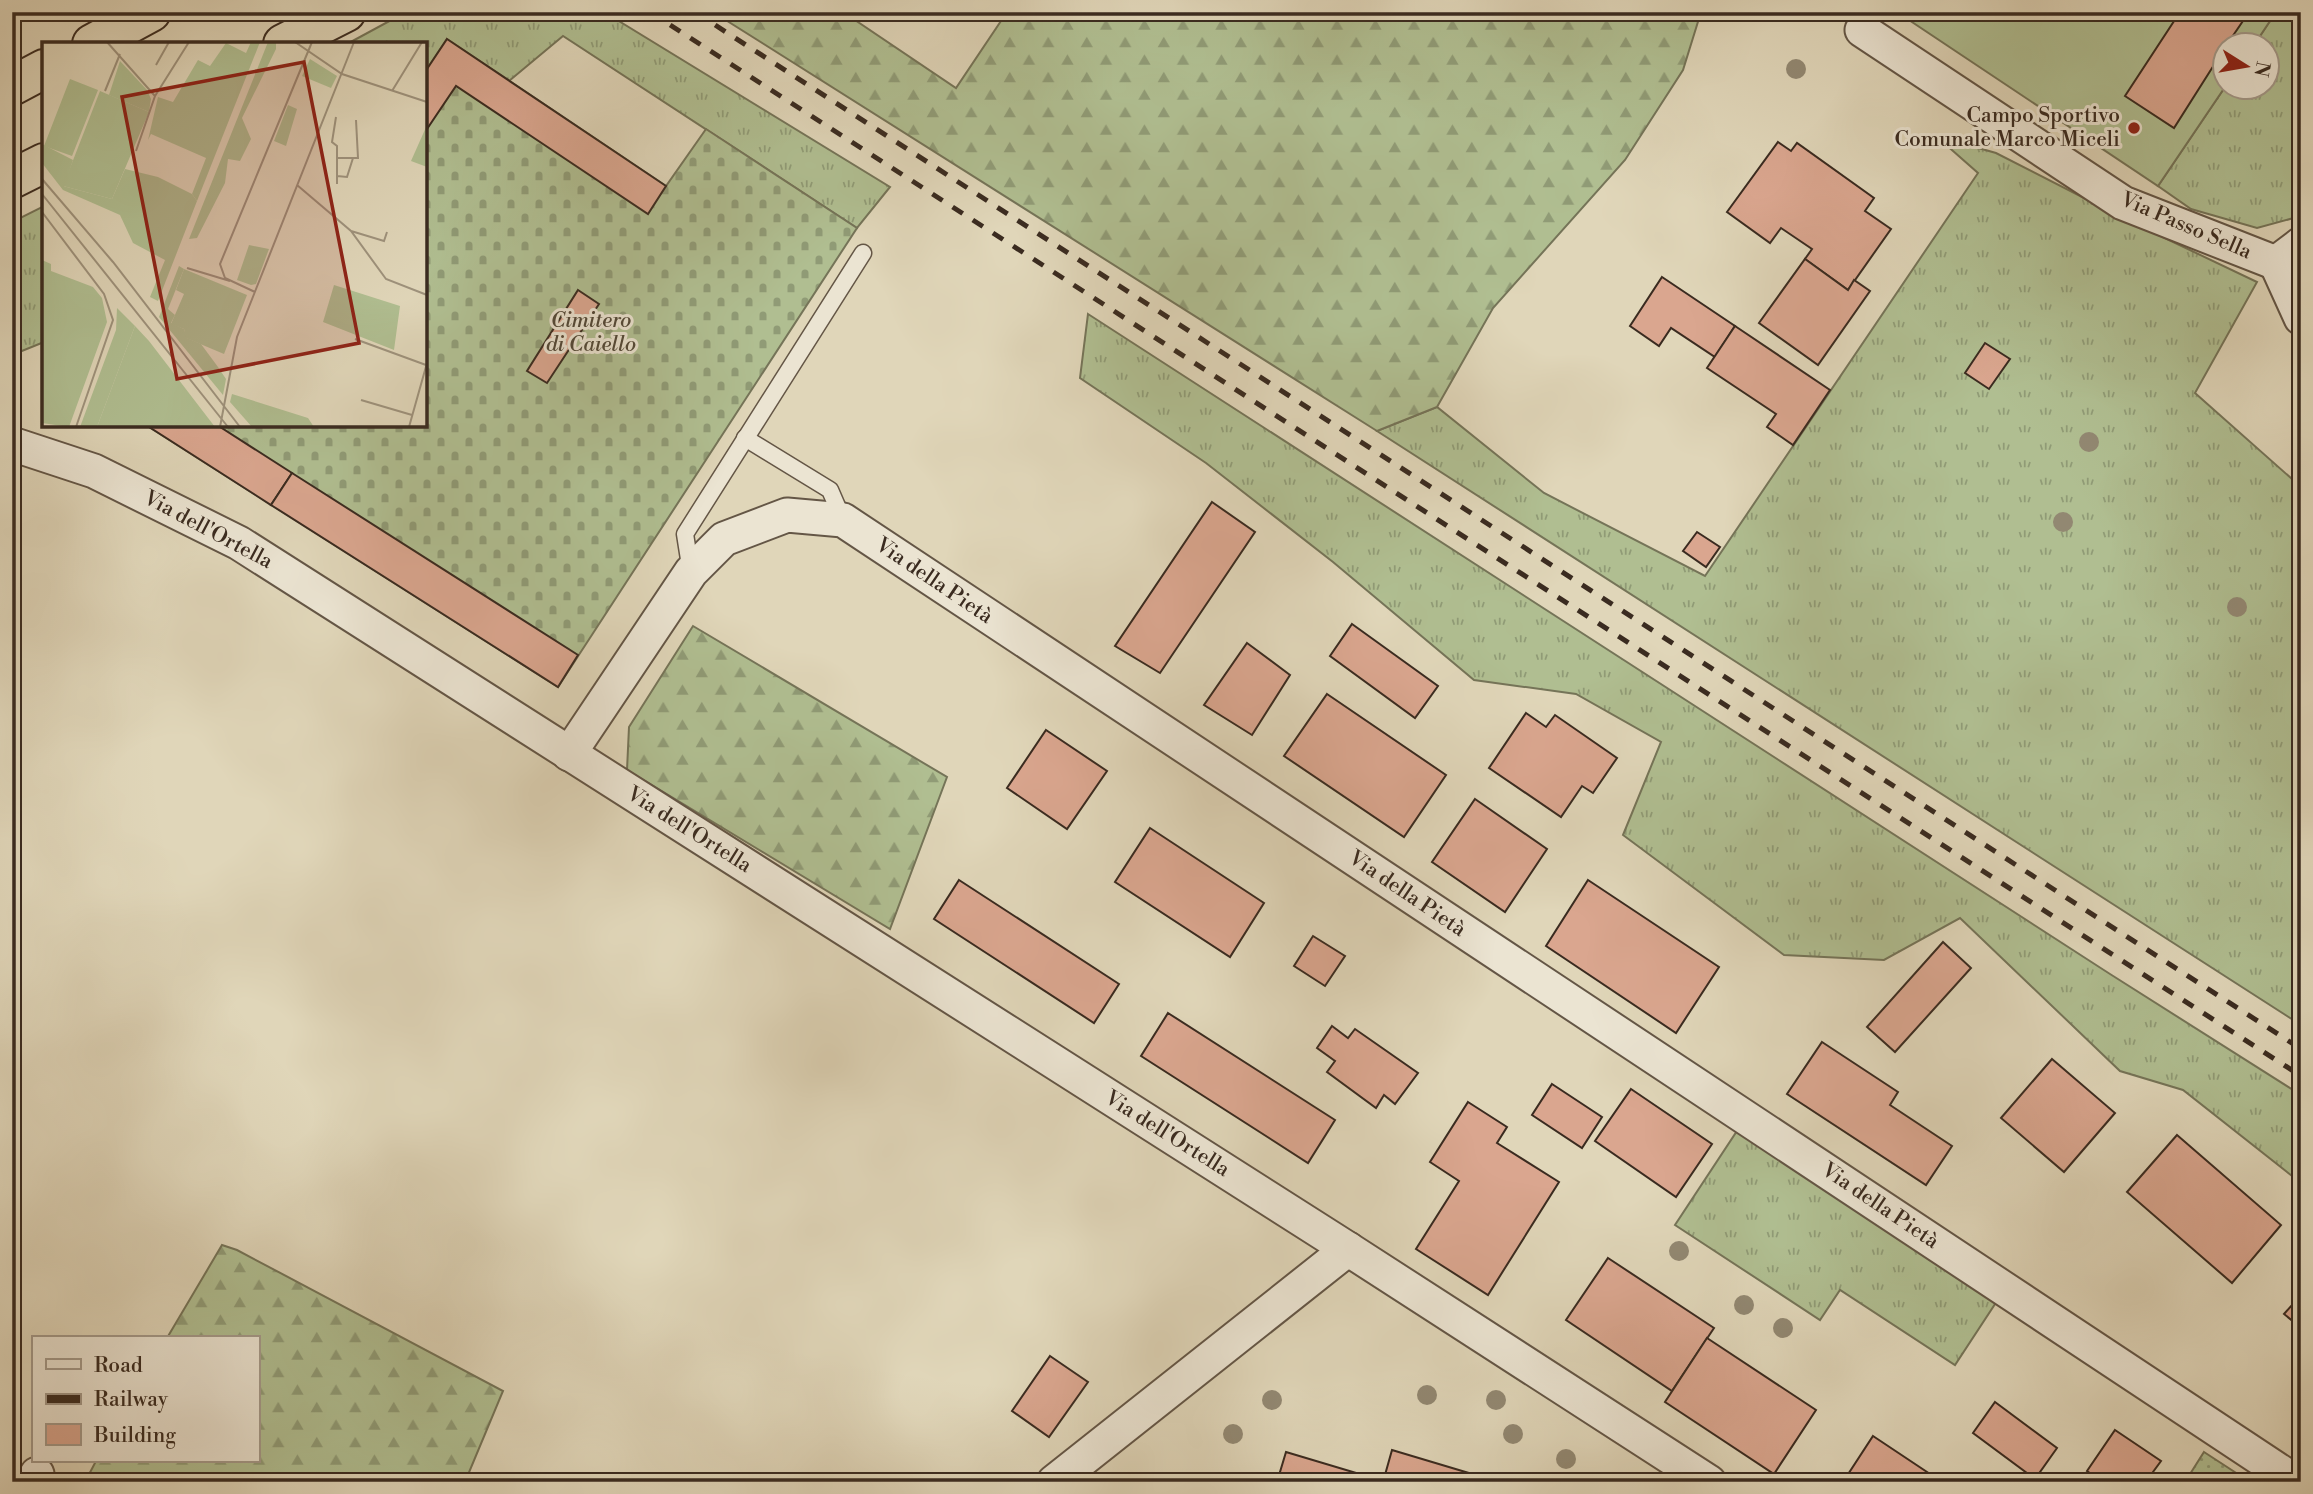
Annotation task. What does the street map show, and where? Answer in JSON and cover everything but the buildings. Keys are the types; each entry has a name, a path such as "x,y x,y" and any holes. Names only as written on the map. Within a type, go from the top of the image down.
{"highway":[{"path":"96,42 151,12"},
{"path":"287,42 346,12"},
{"path":"12,86 42,70"},
{"path":"12,179 42,164"}],"street":[{"name":"Via Passo Sella","path":"1862,30 2123,203 2288,254"},
{"path":"2288,254 2301,318"},
{"name":"Via dell'Ortella","path":"12,444 94,471 239,543 1348,1249 1701,1480"},
{"name":"Via della Pietà","path":"569,754 691,572 723,539 787,515 843,520 2296,1482"},
{"path":"1054,1482 1348,1249"}],"lane":[{"path":"691,572 685,534 863,253"},
{"path":"745,438 830,489 843,520"}],"green space":[{"path":"406,12 604,12 890,187 857,228 563,36 509,81 427,72 427,42 351,42"},
{"path":"713,12 843,12 956,88 1007,12 1701,12 1683,70 1625,160 1493,308 1437,407 1377,431"},
{"name":"Campo Sportivo Comunale Marco Miceli","path":"1897,12 2276,12 2263,32 2212,32 2212,102 2215,102 2158,186"},
{"path":"2276,12 2301,12 2301,216 2257,228 2191,209 2158,186 2215,102 2282,102 2282,32 2263,32"},
{"name":"Cimitero di Caiello","path":"447,39 666,186 706,129 857,228 558,687 149,427 427,427 427,69"},
{"path":"1936,136 1996,153 2257,282 2195,393 2301,487 2301,1025 1377,431 1437,407 1544,493 1705,576 1978,173"},
{"path":"42,207 42,343 12,355 12,222"},
{"path":"1088,314 2301,1095 2301,1183 2183,1090 2120,1071 1960,918 1884,960 1784,955 1623,835 1661,742 1576,694 1474,680 1333,562 1206,463 1080,378"},
{"path":"693,626 947,777 890,929 627,770 629,727"},
{"path":"1737,1131 1997,1301 1955,1365 1840,1290 1820,1320 1675,1225"},
{"path":"222,1245 237,1250 503,1391 465,1482 85,1482 95,1462 259,1462 259,1336 168,1336"},
{"path":"2204,1452 2250,1482 2185,1482"}],"railway":[{"path":"650,12 2301,1076"},
{"path":"695,12 2301,1049"}],"place":[{"name":"Campo Sportivo Comunale Marco Miceli","path":"2134,128"}]}
